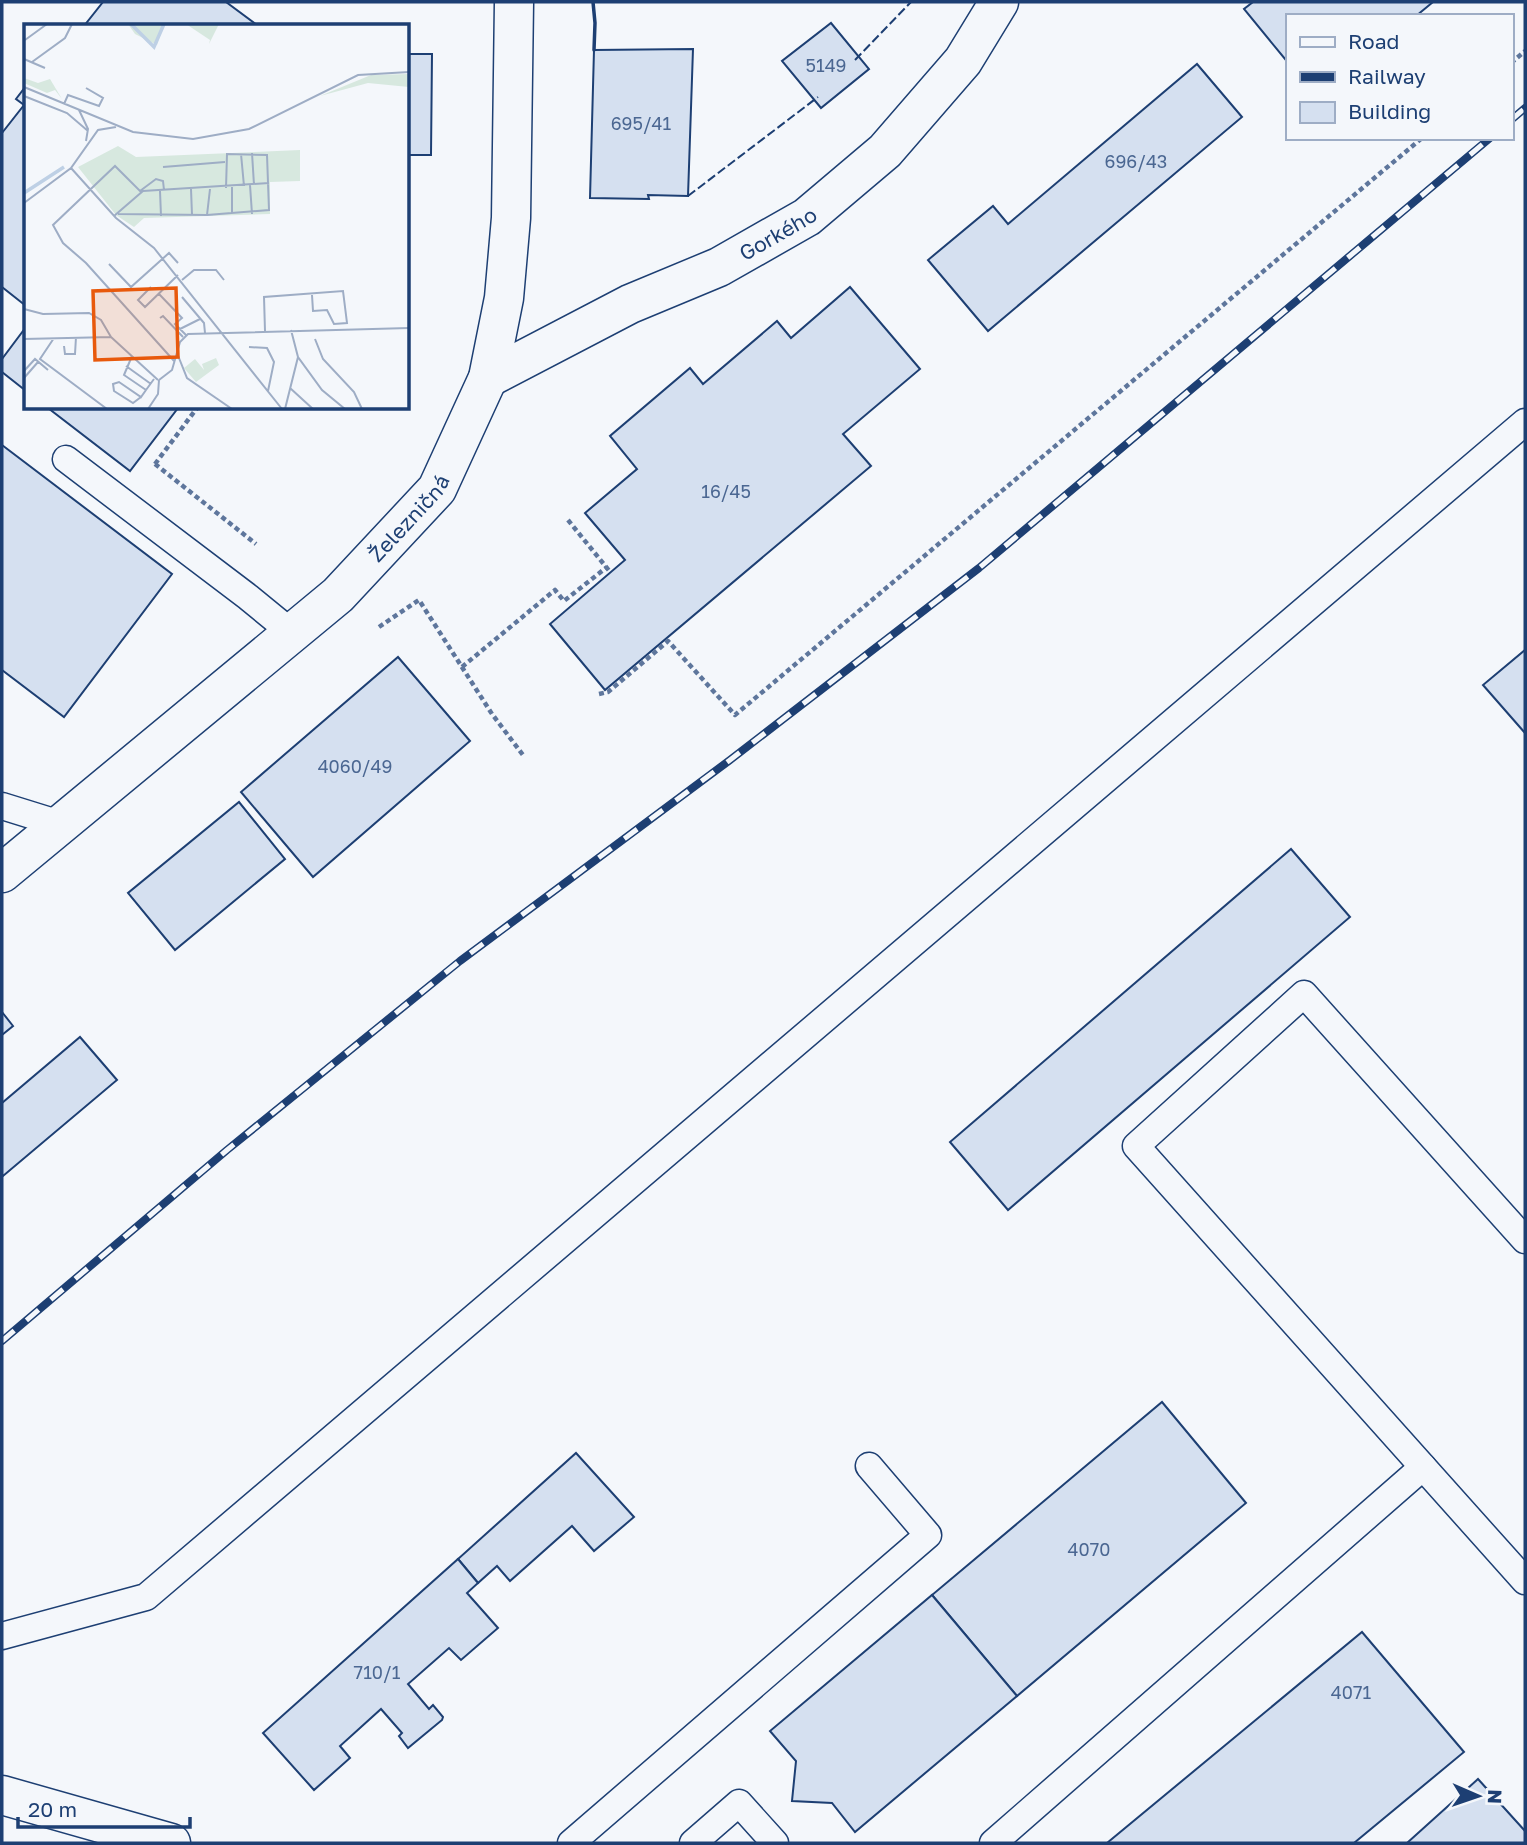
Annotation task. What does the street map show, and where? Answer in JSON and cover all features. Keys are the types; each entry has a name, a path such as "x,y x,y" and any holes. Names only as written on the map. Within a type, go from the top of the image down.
{"street":[{"name":"Železničná","path":"2,873 338,595 437,489 488,378 504,298 511,218 514,2"},
{"name":"Gorkého","path":"488,378 630,304 719,267 807,217 884,151 963,61 999,2"},
{"path":"2,1795 82,1832 171,1843"}],"lane":[{"path":"2,1636 146,1597 1525,422"},
{"path":"66,459 248,597 292,634"},
{"path":"2,806 60,824"},
{"path":"1525,1240 1304,994 1136,1146 1525,1581"},
{"path":"571,1843 928,1535 869,1465"},
{"path":"993,1843 1423,1466"},
{"path":"693,1843 739,1803 775,1843"}],"path":[{"path":"599,694 608,692 667,640 735,715 1420,140"},
{"path":"127,505 196,410"},
{"path":"155,464 262,548"},
{"path":"568,520 611,572"},
{"path":"462,667 555,590 564,601 607,567"},
{"path":"373,632 419,600 492,714 523,755"}],"building":[{"path":"103,2 226,2 256,24 86,24"},
{"path":"1253,2 1433,2 1418,14 1286,14 1285,59 1244,9"},
{"path":"831,23 869,69 821,108 782,61"},
{"path":"693,49 688,196 648,195 649,199 590,198 594,50"},
{"path":"410,54 432,54 431,155 410,155"},
{"path":"1197,64 1242,117 988,331 928,260 993,206 1008,224"},
{"path":"24,89 24,105 16,99"},
{"path":"24,105 24,304 2,287 2,133"},
{"path":"850,287 920,369 843,434 871,466 605,690 550,624 625,560 585,513 637,469 610,436 690,368 703,384 777,321 791,338"},
{"path":"24,330 24,389 2,372 2,359"},
{"path":"51,410 176,410 130,471"},
{"path":"2,445 172,574 64,717 2,670"},
{"path":"1525,650 1525,733 1483,685"},
{"path":"398,657 470,741 313,877 241,792"},
{"path":"239,802 285,859 175,950 128,893"},
{"path":"1291,849 1350,917 1008,1210 950,1142"},
{"path":"2,1012 13,1026 2,1035"},
{"path":"80,1037 117,1080 3,1176 2,1103"},
{"path":"1162,1402 1246,1503 1017,1696 932,1595"},
{"path":"576,1453 634,1517 594,1551 572,1526 510,1581 497,1566 478,1583 458,1559"},
{"path":"458,1559 478,1583 467,1593 498,1628 461,1660 449,1648 408,1684 429,1709 433,1705 443,1717 442,1720 408,1748 399,1736 402,1733 381,1709 340,1746 350,1758 314,1790 263,1733"},
{"path":"932,1595 1017,1696 855,1832 832,1803 792,1801 796,1761 770,1731"},
{"path":"1362,1632 1464,1752 1354,1843 1107,1843"},
{"path":"1478,1779 1525,1831 1525,1843 1407,1843"}],"railway":[{"path":"1513,118 1525,108"},
{"path":"2,1341 227,1150 460,961 730,760 979,568 1488,140"}],"fence":[{"path":"855,60 911,2"},
{"path":"688,196 818,97"}],"wall":[{"path":"593,2 594,50"}]}
